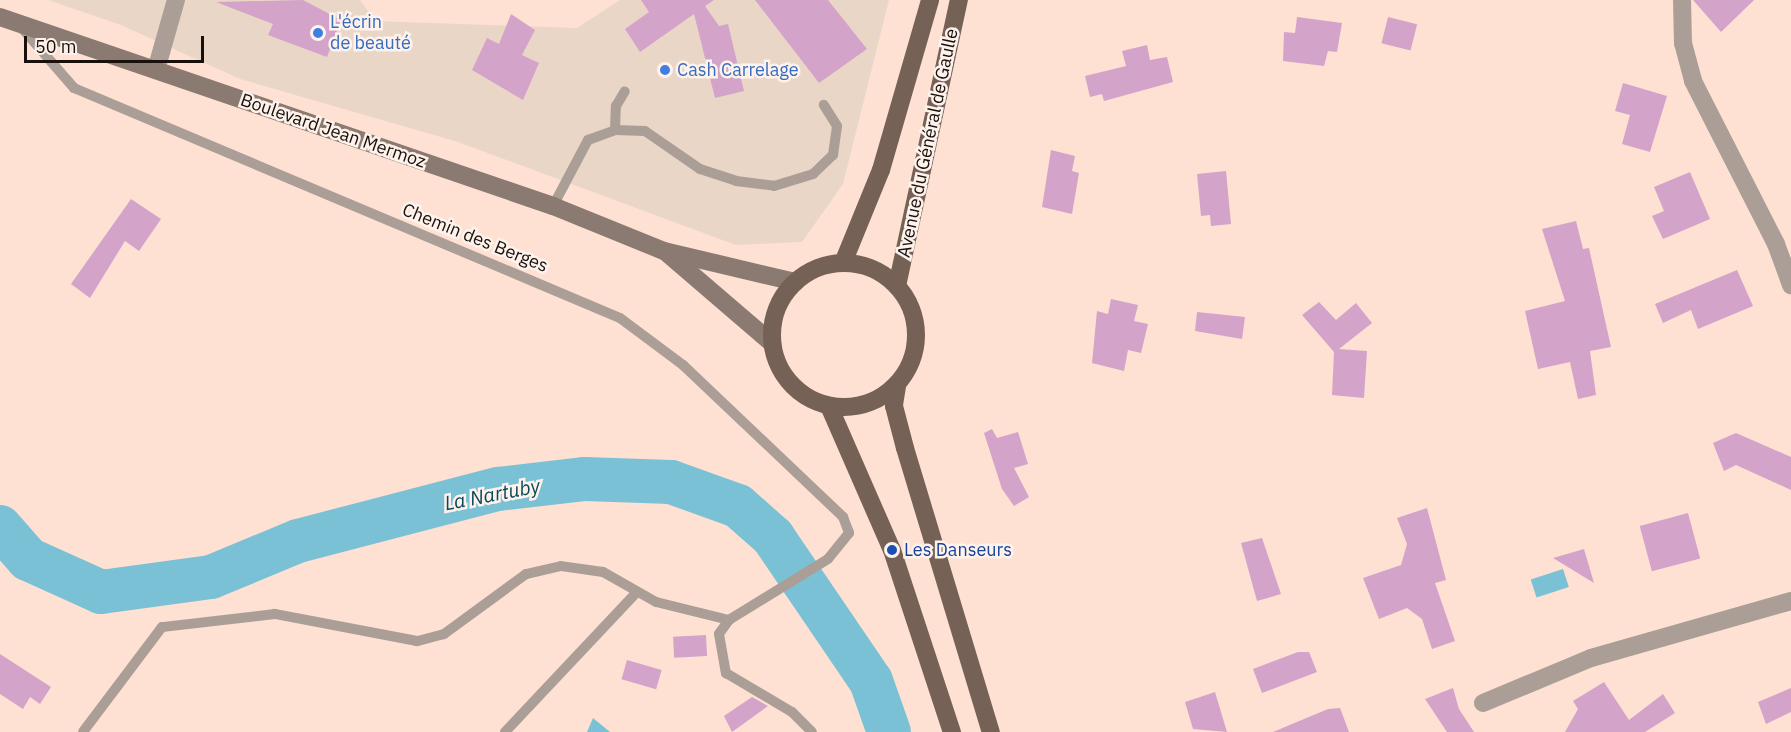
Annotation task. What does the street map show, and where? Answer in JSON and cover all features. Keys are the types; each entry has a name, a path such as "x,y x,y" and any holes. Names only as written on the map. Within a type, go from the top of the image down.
{"main road":[{"name":"Avenue du Général de Gaulle","path":"843,263 881,170 930,0"},
{"name":"Avenue du Général de Gaulle","path":"897,286 959,0"},
{"name":"Boulevard Jean Mermoz","path":"8,20 553,206 664,251 795,282"},
{"name":"Boulevard Jean Mermoz","path":"664,251 772,343"},
{"path":"843,263 873,269 897,286 916,325 910,368 897,386 877,400 829,406 790,384 772,343 781,300 795,282 826,265 843,263"},
{"path":"897,386 894,406 899,427 991,732"},
{"path":"829,406 892,550 952,732"}],"street":[{"path":"156,70 176,0"},
{"path":"1682,0 1683,43 1693,81 1776,244 1791,285"},
{"path":"1483,703 1591,658 1791,601"}],"lane":[{"name":"Chemin des Berges","path":"8,20 74,88 620,318 683,365 843,518 849,533 828,559 770,599 729,620"},
{"path":"615,130 616,106 625,91"},
{"path":"553,206 588,140 615,130 645,131 700,170 774,186 813,174 833,155 837,126 824,105"},
{"path":"83,732 162,627 179,622 275,614 417,641 444,634 526,574 552,568 603,573 637,592 701,617 729,620 719,634 726,673 792,712 812,732"},
{"path":"505,732 637,592"}],"shaded area":[{"path":"48,0 360,0 375,21 577,28 620,0 889,0 843,184 802,242 736,245 458,142 240,79 121,25"}],"water":[{"path":"1563,569 1569,587 1537,598 1531,580"},
{"path":"593,718 610,732 587,732"}],"building":[{"path":"303,0 341,20 327,57 268,35 273,24 216,2"},
{"path":"641,0 714,0 705,6 719,26 728,24 744,91 715,98 694,14 640,52 625,29 649,12"},
{"path":"755,0 828,0 867,49 819,83"},
{"path":"1693,0 1754,0 1721,32"},
{"path":"511,14 535,30 522,55 539,63 523,100 472,70 487,38 499,44"},
{"path":"1297,17 1342,23 1337,52 1328,51 1324,66 1283,61 1284,32 1295,33"},
{"path":"1388,17 1417,24 1411,50 1381,43"},
{"path":"1147,45 1150,60 1167,57 1173,82 1104,101 1102,94 1090,97 1085,76 1126,66 1122,51"},
{"path":"1623,83 1667,96 1650,152 1622,144 1630,115 1615,111"},
{"path":"1051,150 1075,156 1072,171 1079,173 1072,214 1042,207"},
{"path":"1226,171 1231,224 1211,226 1210,215 1201,216 1197,174"},
{"path":"1690,172 1710,219 1663,239 1652,216 1664,211 1654,187"},
{"path":"131,199 161,219 139,251 125,241 90,298 71,284"},
{"path":"1576,221 1583,249 1589,248 1611,347 1590,351 1596,395 1578,399 1570,362 1538,369 1525,311 1565,301 1542,229"},
{"path":"1737,270 1753,306 1698,329 1691,310 1663,323 1655,304"},
{"path":"1111,299 1138,305 1134,321 1148,324 1141,353 1128,350 1124,371 1092,363 1097,311 1108,314"},
{"path":"1319,302 1336,320 1356,303 1372,323 1339,349 1367,351 1364,398 1332,395 1334,352 1302,315"},
{"path":"1197,312 1245,317 1242,339 1195,331"},
{"path":"992,429 997,438 1018,432 1028,464 1014,468 1029,497 1014,506 1002,489 984,433"},
{"path":"1736,433 1791,457 1791,490 1736,465 1724,471 1713,443"},
{"path":"1427,508 1446,580 1435,583 1455,641 1432,649 1422,619 1407,608 1379,619 1363,578 1401,565 1407,544 1397,518"},
{"path":"1688,513 1700,558 1652,571 1640,526"},
{"path":"1262,538 1281,594 1257,601 1241,543"},
{"path":"1584,549 1594,583 1553,558"},
{"path":"706,635 707,656 674,658 673,637"},
{"path":"1298,652 1309,652 1317,672 1262,693 1253,669"},
{"path":"0,654 51,687 40,704 30,697 23,709 0,694"},
{"path":"627,660 662,670 656,689 621,679"},
{"path":"1604,682 1629,720 1663,694 1675,713 1645,732 1565,732 1578,709 1573,701"},
{"path":"1453,688 1459,709 1474,732 1447,732 1425,699"},
{"path":"1791,688 1791,712 1766,724 1758,702"},
{"path":"1215,692 1227,732 1193,729 1185,702"},
{"path":"752,697 768,706 732,732 724,716"},
{"path":"1340,708 1349,732 1273,732 1328,709"}],"waterway":[{"name":"La Nartuby","path":"0,527 28,559 101,592 211,577 298,541 498,489 585,479 671,482 738,506 773,537 871,681 889,732"}],"place":[{"name":"L'écrin de beauté","path":"318,33"},
{"name":"Cash Carrelage","path":"665,70"},
{"name":"Les Danseurs","path":"892,550"}]}
